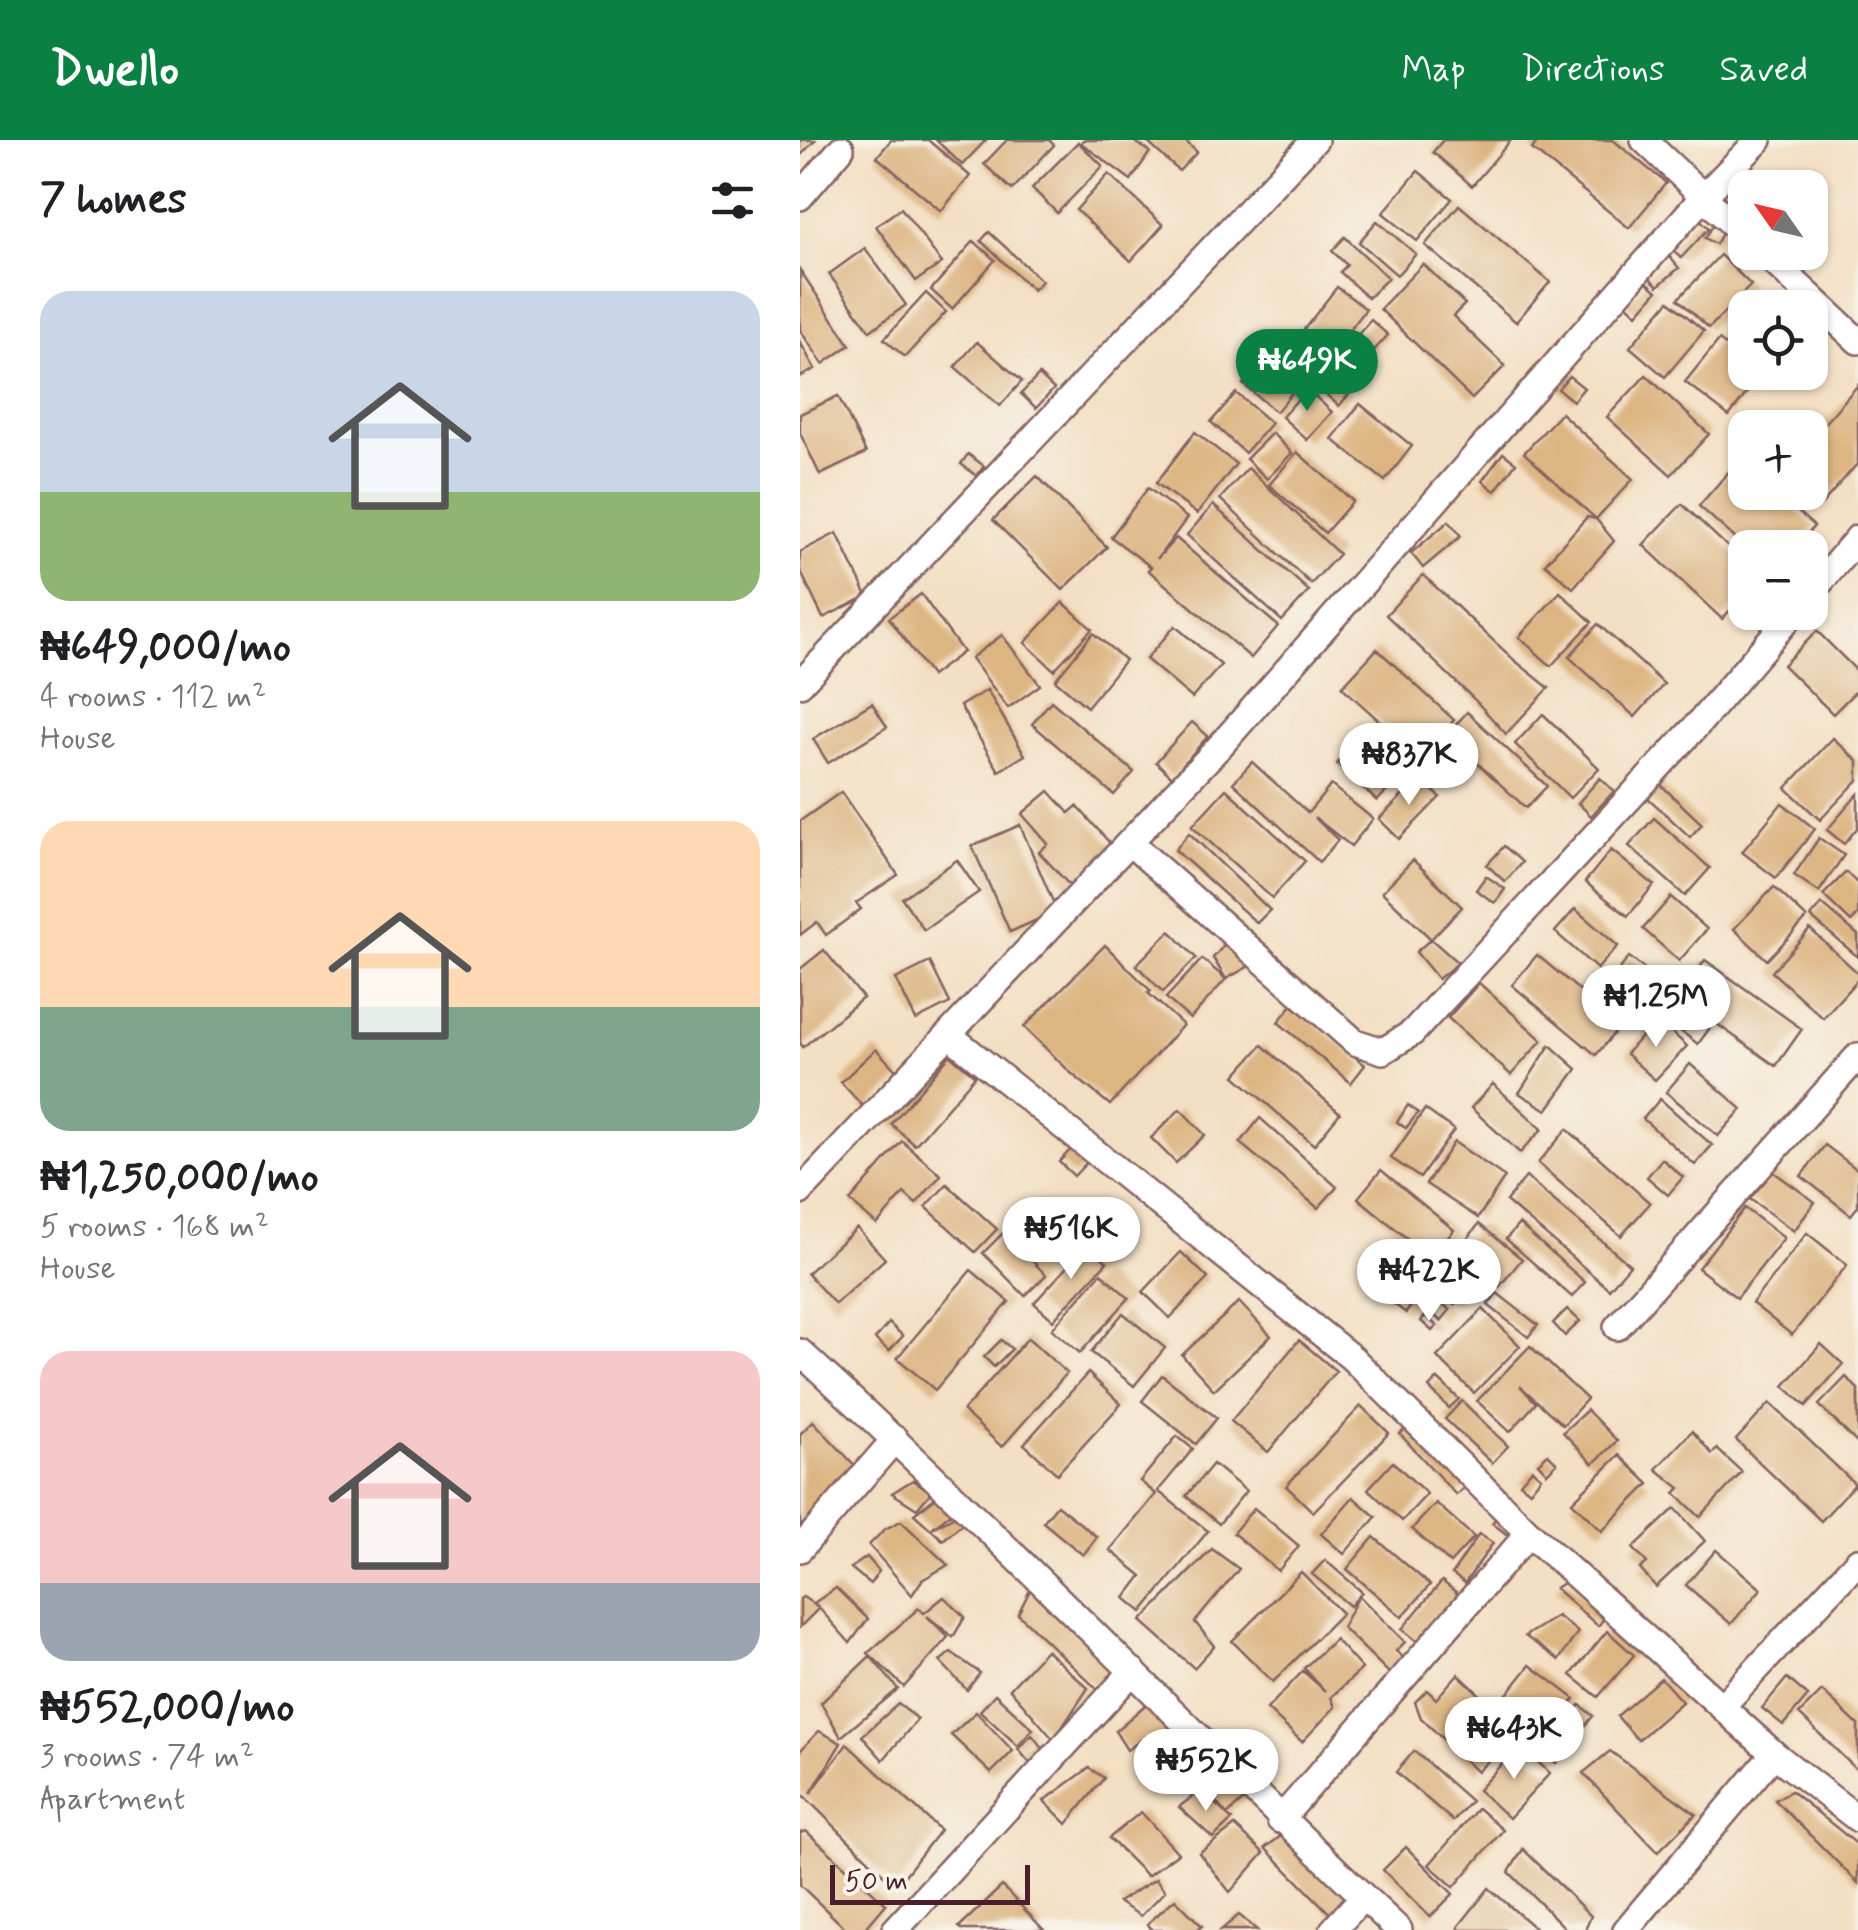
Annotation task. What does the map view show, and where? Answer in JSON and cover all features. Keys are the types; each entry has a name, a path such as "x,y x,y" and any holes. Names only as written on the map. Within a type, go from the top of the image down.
{"street":[{"path":"800,684 1315,140"},
{"path":"1644,140 1728,220"},
{"path":"800,1192 1220,746 1703,197 1759,140"},
{"path":"800,197 840,149"},
{"path":"1782,270 1858,341"},
{"path":"1828,573 1858,538"},
{"path":"1130,842 1355,1042 1383,1051 1412,1033 1700,722 1779,630"},
{"path":"949,1035 1352,1358 1529,1533 1774,1754 1858,1819"},
{"path":"1617,1327 1858,1056"},
{"path":"800,1352 896,1439 1280,1820 1399,1930"},
{"path":"800,1549 896,1439"},
{"path":"1280,1820 1529,1533"},
{"path":"1722,1706 1858,1560"},
{"path":"895,1930 1133,1672"},
{"path":"1626,1930 1774,1754"},
{"path":"1333,1930 1364,1897"}],"building":[{"path":"800,140 815,140 800,156"},
{"path":"891,140 928,140 970,176 941,211 877,157"},
{"path":"936,140 986,140 962,165"},
{"path":"1007,140 1049,140 1054,145 1012,190 984,164"},
{"path":"1133,140 1150,152 1131,180 1081,143"},
{"path":"1145,140 1184,140 1197,152 1179,171"},
{"path":"1443,140 1511,140 1472,186 1433,152"},
{"path":"1539,140 1613,140 1666,183 1629,228 1532,149"},
{"path":"1078,142 1103,166 1057,213 1032,188"},
{"path":"1418,171 1452,199 1417,241 1383,213"},
{"path":"1109,174 1163,225 1131,261 1076,210"},
{"path":"1459,205 1550,282 1516,322 1425,245"},
{"path":"901,208 942,263 916,281 876,226"},
{"path":"1697,217 1709,228 1681,258 1668,247"},
{"path":"1377,221 1416,254 1397,275 1359,242"},
{"path":"1714,224 1724,230 1716,244 1705,238"},
{"path":"989,232 1042,281 1033,290 981,241"},
{"path":"1345,237 1388,278 1368,298 1340,272 1347,265 1332,251"},
{"path":"974,241 995,260 952,309 931,290"},
{"path":"865,248 906,305 870,331 829,274"},
{"path":"1720,255 1728,263 1728,270 1736,270 1751,285 1746,290 1728,290 1728,309 1709,328 1678,299"},
{"path":"1669,256 1679,268 1658,286 1647,275"},
{"path":"1423,264 1465,304 1453,316 1505,366 1472,399 1380,309"},
{"path":"800,270 850,345 823,364 800,330"},
{"path":"1646,281 1657,291 1637,314 1626,304"},
{"path":"1337,287 1366,309 1327,360 1298,337"},
{"path":"926,293 946,312 905,357 884,339"},
{"path":"1669,301 1704,331 1665,377 1630,347"},
{"path":"1371,320 1388,335 1345,382 1329,367"},
{"path":"1283,337 1316,364 1276,412 1243,384"},
{"path":"1719,340 1728,347 1728,390 1749,390 1734,410 1728,410 1728,415 1685,382"},
{"path":"800,342 815,369 800,377"},
{"path":"977,342 1022,381 1000,406 955,367"},
{"path":"1326,370 1350,393 1339,406 1314,384"},
{"path":"1039,375 1054,389 1036,408 1021,394"},
{"path":"1646,375 1709,434 1671,475 1607,417"},
{"path":"1569,376 1584,388 1573,401 1558,389"},
{"path":"1858,385 1858,463 1828,497 1828,419"},
{"path":"1307,389 1332,412 1307,440 1282,417"},
{"path":"1236,393 1271,423 1245,453 1211,422"},
{"path":"838,396 866,453 820,475 800,433 800,414"},
{"path":"1360,404 1412,446 1385,481 1332,439"},
{"path":"1561,413 1633,479 1596,519 1524,453"},
{"path":"1195,432 1236,464 1197,514 1156,483"},
{"path":"1272,433 1292,453 1267,479 1246,459"},
{"path":"1297,452 1353,501 1325,533 1269,485"},
{"path":"1503,453 1516,463 1495,491 1482,481"},
{"path":"968,454 984,466 977,476 961,464"},
{"path":"1248,468 1339,554 1311,584 1220,499"},
{"path":"1728,473 1728,510 1796,510 1814,526 1811,530 1728,532 1699,506"},
{"path":"1037,476 1107,547 1063,590 993,520"},
{"path":"1148,488 1187,518 1157,559 1176,538 1278,626 1251,658 1148,570 1151,567 1111,537"},
{"path":"1682,504 1728,547 1728,612 1722,619 1643,545"},
{"path":"1213,505 1309,591 1282,621 1187,535"},
{"path":"1587,517 1596,519 1614,541 1573,588 1545,564"},
{"path":"1449,521 1461,536 1423,568 1411,553"},
{"path":"837,533 867,596 823,618 800,570 800,552"},
{"path":"1423,575 1549,688 1506,734 1386,615"},
{"path":"1560,592 1592,622 1551,666 1519,637"},
{"path":"921,594 963,652 931,676 889,618"},
{"path":"1063,602 1092,629 1054,670 1025,643"},
{"path":"1598,624 1664,684 1635,717 1569,657"},
{"path":"1175,626 1221,665 1192,698 1146,659"},
{"path":"1817,631 1858,672 1858,689 1833,714 1783,665"},
{"path":"1093,633 1125,660 1087,707 1055,680"},
{"path":"1002,635 1040,685 1008,708 971,658"},
{"path":"1377,649 1454,720 1420,758 1342,687"},
{"path":"987,690 1025,755 999,771 960,706"},
{"path":"1051,701 1134,772 1114,795 1032,724"},
{"path":"872,703 887,727 828,763 813,739"},
{"path":"1467,712 1547,786 1526,808 1447,735"},
{"path":"1543,714 1599,768 1570,798 1515,744"},
{"path":"1192,722 1208,736 1172,777 1156,762"},
{"path":"1372,727 1412,765 1377,801 1337,764"},
{"path":"1833,738 1858,761 1858,780 1820,820 1786,788"},
{"path":"1252,762 1308,813 1331,785 1373,819 1351,846 1314,817 1338,840 1319,862 1233,783"},
{"path":"1420,778 1440,797 1399,839 1379,819"},
{"path":"1600,778 1614,791 1591,816 1578,803"},
{"path":"1660,784 1702,824 1690,837 1648,798"},
{"path":"1226,789 1305,861 1272,898 1192,826"},
{"path":"1049,791 1069,813 1077,806 1115,849 1072,888 1039,852 1048,844 1022,814"},
{"path":"841,792 898,875 856,903 861,909 826,935 817,922 800,935 800,821"},
{"path":"1858,794 1858,827 1844,844 1827,830"},
{"path":"1782,803 1815,829 1776,878 1742,852"},
{"path":"1654,818 1710,868 1685,896 1629,846"},
{"path":"1020,825 1057,911 1010,932 972,846"},
{"path":"1189,833 1270,910 1257,923 1175,850"},
{"path":"1819,838 1844,855 1819,892 1794,875"},
{"path":"1504,846 1522,862 1505,882 1487,865"},
{"path":"1611,850 1654,885 1628,916 1585,882"},
{"path":"957,860 979,892 924,930 902,898"},
{"path":"1413,860 1462,907 1431,939 1382,892"},
{"path":"1846,872 1858,884 1858,915 1851,922 1823,895"},
{"path":"1486,876 1505,889 1495,903 1476,890"},
{"path":"1774,887 1807,918 1767,960 1734,929"},
{"path":"1671,897 1707,929 1679,961 1643,929"},
{"path":"1822,904 1858,935 1858,957 1811,917"},
{"path":"1575,909 1618,946 1597,969 1555,932"},
{"path":"1810,929 1858,973 1858,979 1823,1018 1772,972"},
{"path":"1170,931 1196,958 1163,992 1136,965"},
{"path":"1431,939 1458,963 1438,979 1416,952"},
{"path":"1226,943 1251,965 1226,979 1213,958"},
{"path":"1105,945 1183,1025 1110,1105 1024,1027"},
{"path":"824,950 863,998 803,1047 800,969"},
{"path":"1537,955 1621,1025 1596,1055 1512,985"},
{"path":"1629,957 1662,982 1644,1007 1610,982"},
{"path":"1202,959 1226,979 1190,1019 1166,998"},
{"path":"1705,960 1802,1029 1776,1066 1679,997"},
{"path":"930,962 950,1003 916,1020 896,979"},
{"path":"1479,983 1542,1040 1511,1075 1448,1018"},
{"path":"1666,991 1712,1025 1698,1044 1652,1010"},
{"path":"1292,1005 1365,1065 1351,1083 1278,1022"},
{"path":"1657,1019 1687,1046 1655,1080 1626,1054"},
{"path":"1262,1045 1340,1113 1314,1145 1235,1076"},
{"path":"1550,1045 1577,1069 1547,1110 1519,1093"},
{"path":"876,1049 902,1077 866,1110 841,1082"},
{"path":"950,1055 975,1076 915,1145 891,1124"},
{"path":"1690,1064 1742,1109 1718,1136 1666,1092"},
{"path":"1493,1084 1542,1129 1520,1153 1471,1108"},
{"path":"1660,1099 1712,1145 1695,1165 1643,1119"},
{"path":"1408,1105 1418,1113 1406,1128 1397,1122"},
{"path":"1180,1109 1205,1135 1176,1163 1151,1138"},
{"path":"1425,1109 1454,1130 1420,1178 1391,1158"},
{"path":"1260,1118 1337,1187 1318,1208 1240,1143"},
{"path":"1567,1129 1650,1203 1621,1236 1538,1163"},
{"path":"902,1141 941,1175 916,1204 904,1193 877,1225 850,1201"},
{"path":"1454,1142 1505,1177 1478,1218 1426,1184"},
{"path":"1825,1145 1858,1170 1858,1206 1851,1215 1801,1176"},
{"path":"1074,1146 1089,1160 1074,1176 1059,1162"},
{"path":"1662,1159 1683,1177 1668,1195 1647,1177"},
{"path":"1381,1170 1454,1230 1431,1258 1358,1198"},
{"path":"1771,1170 1815,1202 1794,1231 1750,1199"},
{"path":"1526,1177 1630,1265 1609,1289 1506,1201"},
{"path":"947,1184 997,1229 975,1252 926,1207"},
{"path":"1745,1208 1784,1238 1737,1298 1698,1268"},
{"path":"1018,1212 1035,1233 1023,1243 1006,1223"},
{"path":"1479,1224 1522,1259 1499,1287 1457,1252"},
{"path":"1519,1224 1585,1282 1572,1297 1506,1239"},
{"path":"857,1228 885,1259 835,1304 807,1273"},
{"path":"1004,1232 1046,1275 1025,1296 983,1253"},
{"path":"1807,1233 1847,1265 1792,1335 1752,1303"},
{"path":"1088,1244 1107,1262 1053,1320 1034,1303"},
{"path":"1181,1252 1208,1278 1170,1318 1143,1292"},
{"path":"1430,1267 1438,1274 1427,1286 1419,1279"},
{"path":"971,1270 1009,1302 935,1390 897,1358"},
{"path":"1101,1273 1129,1298 1080,1353 1052,1329"},
{"path":"1441,1274 1463,1293 1454,1305 1432,1285"},
{"path":"1407,1288 1418,1296 1406,1313 1394,1304"},
{"path":"1428,1292 1450,1310 1441,1321 1419,1303"},
{"path":"1497,1293 1538,1325 1528,1337 1488,1305"},
{"path":"1239,1302 1271,1336 1214,1390 1182,1355"},
{"path":"1483,1309 1520,1346 1474,1393 1437,1357"},
{"path":"1567,1309 1580,1321 1565,1336 1553,1323"},
{"path":"1123,1313 1165,1348 1134,1386 1091,1352"},
{"path":"1425,1316 1437,1326 1432,1331 1421,1321"},
{"path":"889,1323 903,1336 889,1351 875,1339"},
{"path":"1028,1338 1067,1373 1002,1447 963,1411"},
{"path":"1001,1340 1012,1349 994,1367 984,1357"},
{"path":"1299,1340 1336,1371 1268,1452 1231,1421"},
{"path":"1821,1344 1843,1364 1806,1406 1784,1386"},
{"path":"1530,1346 1587,1399 1563,1425 1520,1386 1536,1403 1510,1432 1477,1401"},
{"path":"1088,1373 1121,1404 1057,1474 1024,1444"},
{"path":"1162,1375 1217,1418 1196,1444 1142,1401"},
{"path":"1846,1377 1858,1389 1858,1444 1819,1405"},
{"path":"1438,1379 1459,1399 1449,1408 1429,1388"},
{"path":"1462,1401 1508,1446 1492,1463 1445,1419"},
{"path":"1770,1403 1855,1484 1821,1521 1736,1440"},
{"path":"1361,1406 1389,1433 1313,1512 1286,1486"},
{"path":"1587,1410 1617,1441 1593,1464 1563,1432"},
{"path":"813,1421 859,1470 800,1527 800,1434"},
{"path":"1412,1422 1469,1483 1456,1495 1400,1434"},
{"path":"1692,1431 1712,1454 1717,1449 1742,1472 1700,1517 1675,1493 1680,1488 1656,1469"},
{"path":"1177,1436 1193,1449 1158,1491 1208,1531 1142,1612 1125,1598 1142,1576 1110,1550 1156,1494 1140,1481"},
{"path":"1548,1454 1557,1463 1547,1473 1538,1463"},
{"path":"1619,1455 1649,1484 1602,1531 1572,1502"},
{"path":"1393,1462 1427,1494 1402,1521 1368,1489"},
{"path":"1213,1464 1246,1491 1219,1524 1186,1496"},
{"path":"1532,1469 1541,1477 1530,1491 1520,1483"},
{"path":"913,1480 931,1492 917,1509 892,1493"},
{"path":"939,1495 951,1513 932,1528 957,1515 963,1523 943,1540 914,1514"},
{"path":"1353,1497 1376,1517 1344,1554 1321,1534"},
{"path":"1436,1503 1474,1537 1450,1563 1412,1529"},
{"path":"1057,1505 1097,1537 1083,1555 1043,1522"},
{"path":"1254,1508 1299,1546 1278,1571 1233,1533"},
{"path":"1675,1508 1705,1541 1656,1587 1640,1569 1647,1563 1633,1548"},
{"path":"1501,1512 1518,1525 1509,1536 1492,1523"},
{"path":"901,1521 948,1565 922,1580 912,1595 869,1545 885,1529"},
{"path":"1479,1534 1493,1543 1465,1583 1452,1574"},
{"path":"1374,1537 1430,1585 1402,1617 1347,1569"},
{"path":"1212,1549 1239,1569 1195,1622 1214,1646 1194,1668 1141,1621"},
{"path":"1716,1550 1761,1589 1731,1624 1686,1585"},
{"path":"867,1557 879,1571 870,1584 851,1568"},
{"path":"1325,1560 1362,1592 1350,1606 1312,1574"},
{"path":"1301,1572 1342,1613 1273,1682 1232,1641"},
{"path":"1442,1581 1458,1594 1418,1642 1402,1629"},
{"path":"1567,1581 1606,1616 1598,1626 1555,1588"},
{"path":"836,1588 868,1619 850,1643 814,1603"},
{"path":"1031,1588 1119,1669 1101,1693 1018,1614"},
{"path":"1359,1596 1405,1642 1396,1651 1405,1659 1390,1674 1342,1627"},
{"path":"803,1597 819,1608 800,1627 800,1599"},
{"path":"944,1597 965,1617 953,1637 927,1616 948,1637 904,1687 868,1653 919,1608 924,1613"},
{"path":"1557,1616 1578,1632 1559,1660 1525,1636"},
{"path":"1607,1631 1634,1655 1598,1697 1571,1675"},
{"path":"1335,1639 1362,1669 1331,1697 1335,1707 1302,1742 1267,1709 1303,1671 1325,1691 1304,1668"},
{"path":"1046,1650 1088,1688 1054,1740 1010,1689"},
{"path":"951,1652 980,1673 967,1690 940,1661"},
{"path":"870,1656 898,1689 841,1737 821,1703"},
{"path":"1530,1665 1575,1699 1544,1735 1504,1698"},
{"path":"1458,1674 1518,1731 1477,1772 1421,1718 1415,1702 1427,1690 1436,1699"},
{"path":"1661,1678 1682,1702 1638,1740 1617,1716"},
{"path":"1787,1678 1808,1696 1783,1725 1762,1708"},
{"path":"1822,1691 1858,1725 1858,1771 1799,1714"},
{"path":"995,1694 1033,1729 1018,1746 980,1711"},
{"path":"1150,1701 1194,1746 1176,1765 1145,1737 1127,1750 1115,1731"},
{"path":"898,1704 918,1719 883,1760 862,1736"},
{"path":"1580,1705 1593,1716 1556,1763 1542,1752"},
{"path":"976,1712 1013,1751 991,1773 951,1735"},
{"path":"819,1731 841,1743 811,1793 847,1744 940,1830 896,1887 800,1792 800,1751"},
{"path":"1032,1735 1048,1755 1034,1768 1018,1749"},
{"path":"1519,1745 1550,1773 1509,1818 1478,1790"},
{"path":"1414,1751 1471,1801 1453,1821 1396,1772"},
{"path":"1610,1751 1696,1814 1658,1852 1583,1773"},
{"path":"1213,1762 1248,1796 1227,1815 1193,1774"},
{"path":"1089,1768 1104,1778 1067,1824 1044,1801"},
{"path":"1201,1790 1232,1820 1213,1838 1179,1807"},
{"path":"1791,1791 1858,1845 1858,1883 1775,1800"},
{"path":"1478,1808 1503,1830 1454,1887 1429,1865"},
{"path":"1141,1812 1178,1853 1147,1876 1109,1838"},
{"path":"1235,1826 1264,1853 1230,1892 1199,1853"},
{"path":"806,1831 886,1904 864,1930 847,1930 800,1885 800,1833"},
{"path":"1285,1833 1356,1899 1337,1921 1265,1848"},
{"path":"1406,1847 1453,1894 1430,1917 1383,1870"},
{"path":"1523,1849 1591,1916 1585,1930 1567,1930 1509,1872"},
{"path":"1156,1879 1165,1891 1141,1916 1118,1902"},
{"path":"1002,1886 1044,1930 959,1927"},
{"path":"1489,1888 1537,1930 1460,1930 1458,1927"},
{"path":"1175,1899 1202,1926 1197,1930 1153,1930 1147,1924"},
{"path":"1239,1915 1257,1930 1221,1930"}]}
